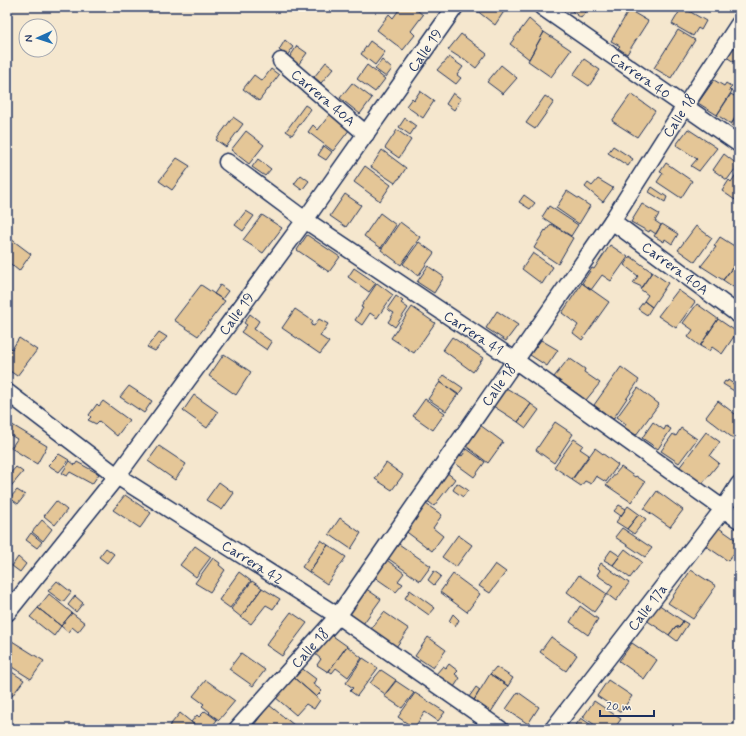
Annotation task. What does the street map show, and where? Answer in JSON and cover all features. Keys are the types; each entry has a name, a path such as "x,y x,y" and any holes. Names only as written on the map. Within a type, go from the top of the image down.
{"street":[{"name":"Calle 19","path":"7,613 117,476 305,220 455,7"},
{"name":"Carrera 40","path":"542,7 739,144"},
{"name":"Calle 18","path":"237,729 338,616 612,221 739,24"},
{"name":"Carrera 40A","path":"281,61 366,134"},
{"name":"Carrera 41","path":"227,162 305,220 516,361 739,520"},
{"name":"Carrera 40A","path":"612,221 739,315"},
{"name":"Carrera 42","path":"7,392 117,476 338,616 500,729"},
{"name":"Calle 17a","path":"553,729 723,509 739,484"}],"building":[{"path":"401,7 413,7 423,15 411,31 415,35 403,50 377,30 389,14 393,18"},
{"path":"478,7 501,7 505,10 495,25 476,10"},
{"path":"567,7 590,7 581,18"},
{"path":"682,7 706,21 701,30 698,28 693,36 672,24"},
{"path":"629,10 648,21 627,54 618,48 620,46 611,41"},
{"path":"529,19 544,32 529,59 510,44"},
{"path":"678,30 695,40 671,78 654,68"},
{"path":"544,32 571,50 551,77 528,61"},
{"path":"461,34 487,54 476,68 463,58 462,59 448,50"},
{"path":"732,39 739,43 739,65 723,55"},
{"path":"285,40 293,47 287,56 279,50"},
{"path":"370,41 385,52 375,65 361,54"},
{"path":"297,46 307,53 298,65 289,58"},
{"path":"449,57 463,67 457,75 461,78 456,84 437,70"},
{"path":"584,59 600,70 589,86 573,75"},
{"path":"382,60 392,69 386,77 375,69"},
{"path":"326,62 334,68 321,83 314,77"},
{"path":"367,65 385,79 375,92 357,79"},
{"path":"501,65 517,78 503,94 487,82"},
{"path":"271,69 279,75 259,101 243,89 254,75 262,81"},
{"path":"714,80 724,86 726,83 732,87 729,90 732,91 717,115 698,103"},
{"path":"352,83 372,98 360,114 340,98"},
{"path":"420,91 434,101 423,118 406,106 412,98 414,100"},
{"path":"453,93 461,99 454,110 446,104"},
{"path":"631,94 655,111 637,137 612,121"},
{"path":"731,94 739,99 739,112 731,124 717,115"},
{"path":"545,96 554,102 535,129 526,123"},
{"path":"305,105 311,109 292,135 286,131"},
{"path":"739,112 739,130 731,125"},
{"path":"330,114 350,129 333,151 308,132 313,125 318,130"},
{"path":"233,117 243,124 226,147 216,140"},
{"path":"405,118 416,126 410,135 399,127"},
{"path":"688,129 717,148 699,171 691,166 697,159 676,145"},
{"path":"397,130 411,140 399,158 385,148"},
{"path":"246,131 264,145 249,164 231,150"},
{"path":"324,146 332,152 326,160 318,155"},
{"path":"613,146 633,159 628,166 608,153"},
{"path":"382,150 406,168 395,183 371,167"},
{"path":"724,154 738,165 727,180 713,170"},
{"path":"177,158 190,166 172,190 159,181"},
{"path":"258,159 271,169 265,176 252,167"},
{"path":"666,163 692,181 681,198 657,182 663,173 660,172"},
{"path":"365,166 391,185 380,201 354,182"},
{"path":"739,170 739,194 735,200 722,191 729,180 731,182"},
{"path":"301,175 309,181 302,190 294,184"},
{"path":"598,179 613,188 603,202 585,187 588,183 592,186"},
{"path":"652,187 667,197 665,202 649,192"},
{"path":"567,191 590,206 579,224 556,208"},
{"path":"345,194 361,205 346,227 330,216"},
{"path":"524,195 535,203 530,209 519,202"},
{"path":"642,204 659,214 655,221 661,225 656,234 650,230 649,232 631,222"},
{"path":"549,206 578,225 571,236 542,217"},
{"path":"246,211 254,216 243,231 235,225"},
{"path":"380,213 396,225 381,248 364,236"},
{"path":"262,215 282,228 263,253 243,240"},
{"path":"400,222 420,237 401,265 381,250"},
{"path":"551,224 573,238 558,264 534,248 545,230 546,231"},
{"path":"662,224 678,234 672,244 665,239 664,242 654,236"},
{"path":"696,226 712,238 695,262 678,250"},
{"path":"307,235 340,257 329,272 297,250"},
{"path":"7,236 31,254 19,271 7,261"},
{"path":"720,237 739,249 739,259 723,280 701,266 716,247 714,246"},
{"path":"419,242 434,253 418,276 403,264"},
{"path":"610,245 628,257 611,281 602,275 591,290 582,283 592,268 594,269"},
{"path":"533,253 553,267 542,284 522,269"},
{"path":"630,256 652,272 642,287 633,283 638,276 624,265"},
{"path":"739,259 739,291 723,280"},
{"path":"428,266 444,277 434,293 417,282"},
{"path":"354,268 376,283 369,292 348,277"},
{"path":"652,272 668,283 652,307 644,301 648,295 640,289"},
{"path":"377,283 393,295 377,318 370,313 362,325 355,320 363,308 361,307"},
{"path":"582,283 609,302 582,340 573,333 578,325 562,313"},
{"path":"201,285 225,301 198,336 174,320"},
{"path":"220,285 228,291 222,299 214,294"},
{"path":"678,290 695,302 676,328 658,316"},
{"path":"396,296 403,301 401,303 408,308 395,327 388,322 394,313 387,309"},
{"path":"644,301 652,307 647,315 638,309"},
{"path":"697,304 718,319 700,346 688,337 693,330 683,323"},
{"path":"412,307 435,323 414,353 391,338"},
{"path":"295,309 313,321 311,325 314,326 319,319 328,324 320,336 329,342 320,354 282,328"},
{"path":"497,311 518,325 506,341 486,328"},
{"path":"250,314 259,321 254,329 272,342 267,350 241,332 247,325 244,323"},
{"path":"718,319 737,332 722,354 712,347 709,351 700,346"},
{"path":"159,332 167,337 155,351 147,347"},
{"path":"452,337 483,358 473,372 443,350"},
{"path":"19,338 37,350 17,376 7,369 7,348 8,346 12,349"},
{"path":"541,340 558,350 547,366 530,355"},
{"path":"224,354 251,372 236,395 209,376"},
{"path":"569,358 585,369 584,372 600,383 586,400 554,377"},
{"path":"621,367 639,380 613,419 594,405"},
{"path":"444,375 463,388 458,395 439,381"},
{"path":"728,380 735,385 736,383 739,385 739,394 723,384"},
{"path":"440,382 458,394 446,411 428,399"},
{"path":"129,386 152,401 144,413 120,397"},
{"path":"506,388 531,404 518,422 493,406"},
{"path":"638,388 659,404 636,435 624,427 626,424 617,417"},
{"path":"194,395 218,412 207,428 183,411"},
{"path":"425,399 445,413 433,430 413,416"},
{"path":"103,401 129,420 117,436 99,421 96,424 88,420 91,417 89,415 97,404 99,406"},
{"path":"718,401 739,417 739,433 734,439 706,417"},
{"path":"531,404 539,410 526,428 518,422"},
{"path":"555,422 573,434 554,463 536,450"},
{"path":"653,422 664,430 666,426 671,429 658,449 642,438"},
{"path":"9,423 47,446 37,464 11,448 17,439 7,433 7,426"},
{"path":"480,425 503,442 488,463 466,446"},
{"path":"681,428 697,439 679,463 661,451 673,434 676,436"},
{"path":"706,432 720,442 710,456 719,463 702,484 679,468"},
{"path":"574,439 583,445 580,449 589,455 572,479 554,467"},
{"path":"159,446 186,464 175,480 148,461"},
{"path":"595,448 618,465 606,482 596,476 591,484 585,481 581,486 572,480"},
{"path":"467,449 485,462 474,477 452,461 458,453 462,456"},
{"path":"59,454 69,460 59,472 48,465"},
{"path":"70,461 75,465 77,462 99,474 92,484 70,472 67,476 62,473"},
{"path":"386,463 403,475 392,490 375,479"},
{"path":"16,467 23,472 7,491 7,477"},
{"path":"621,467 645,482 631,502 606,485"},
{"path":"446,472 455,479 434,506 425,499"},
{"path":"219,482 234,493 222,510 206,500"},
{"path":"457,483 468,490 463,497 453,490"},
{"path":"17,490 25,495 18,504 10,498"},
{"path":"657,491 683,510 670,527 644,509"},
{"path":"125,495 151,513 140,528 113,510"},
{"path":"56,501 67,510 55,525 44,516"},
{"path":"423,502 442,515 433,528 443,536 432,551 404,530"},
{"path":"619,505 626,509 621,516 614,511"},
{"path":"628,506 639,514 627,529 616,522"},
{"path":"639,514 646,519 634,534 627,529"},
{"path":"340,518 361,533 351,549 329,534"},
{"path":"42,520 52,529 43,541 32,532"},
{"path":"716,526 739,542 739,546 728,561 703,544"},
{"path":"622,528 652,548 645,557 615,537"},
{"path":"31,533 42,542 37,548 26,540"},
{"path":"458,535 472,545 456,567 442,557"},
{"path":"321,540 328,545 309,572 302,567"},
{"path":"396,542 431,566 420,581 386,557"},
{"path":"328,545 346,557 327,584 309,572"},
{"path":"195,546 211,557 196,577 180,565"},
{"path":"106,548 114,554 107,563 99,557"},
{"path":"625,549 642,562 630,578 613,565"},
{"path":"611,550 620,556 613,565 604,560"},
{"path":"18,557 26,564 20,572 12,566"},
{"path":"383,557 404,573 398,581 403,584 396,592 370,574"},
{"path":"213,558 220,563 219,565 225,570 210,592 195,583"},
{"path":"601,563 629,583 616,601 607,594 613,586 597,575 600,570 598,568"},
{"path":"495,564 506,572 490,593 479,586"},
{"path":"691,570 716,586 693,619 668,603"},
{"path":"434,571 441,576 434,585 428,580"},
{"path":"239,572 251,581 230,608 219,600"},
{"path":"453,574 480,594 467,612 440,592"},
{"path":"579,575 607,594 594,612 567,592"},
{"path":"57,581 71,592 63,602 48,591"},
{"path":"252,581 262,588 241,617 231,609"},
{"path":"262,588 280,599 273,609 266,605 251,624 241,617"},
{"path":"365,588 381,599 363,624 348,612"},
{"path":"410,590 435,608 429,615 405,598"},
{"path":"49,594 72,613 61,626 38,608"},
{"path":"75,596 83,603 76,612 68,605"},
{"path":"658,604 683,621 679,628 676,626 669,635 646,620"},
{"path":"580,606 598,619 588,635 570,622"},
{"path":"38,608 61,626 54,636 30,617"},
{"path":"291,612 307,623 282,656 266,645"},
{"path":"384,612 409,629 396,647 371,629"},
{"path":"72,613 85,623 78,632 72,627 68,632 61,626"},
{"path":"453,614 459,620 455,627 449,621"},
{"path":"683,621 688,624 677,641 669,635 676,626 679,628"},
{"path":"330,634 347,646 328,672 317,665 321,659 315,654"},
{"path":"428,637 446,650 433,668 415,656"},
{"path":"551,637 577,655 566,671 540,652"},
{"path":"12,641 44,661 31,679 7,664 7,648"},
{"path":"632,643 657,660 644,679 619,661"},
{"path":"347,646 362,658 348,677 336,668 332,673 329,671"},
{"path":"241,653 265,670 253,686 229,669"},
{"path":"363,658 378,668 357,696 350,691 353,688 346,683"},
{"path":"449,664 458,671 455,674 460,678 454,687 436,674 443,666 446,668"},
{"path":"300,667 316,679 313,684 322,691 316,697 292,676"},
{"path":"496,667 513,678 508,686 490,674"},
{"path":"7,669 24,680 12,696 7,692"},
{"path":"381,670 396,680 385,694 370,683"},
{"path":"490,674 508,686 491,712 474,700"},
{"path":"292,676 320,700 314,709 306,704 296,715 275,697"},
{"path":"206,680 235,701 219,720 209,713 210,712 202,706 204,704 193,696"},
{"path":"608,680 632,696 621,712 597,696"},
{"path":"396,681 414,693 402,708 384,696"},
{"path":"476,687 480,690 474,700 469,697"},
{"path":"518,692 539,707 528,724 506,709"},
{"path":"415,693 445,712 438,721 425,712 414,728 398,717"},
{"path":"594,701 621,719 614,729 601,729 583,717"},
{"path":"269,705 299,729 251,729"},
{"path":"205,711 217,720 210,729 200,729 191,722 197,715 199,717"},
{"path":"180,713 191,722 200,729 167,729"},
{"path":"581,718 597,729 573,729"}]}
